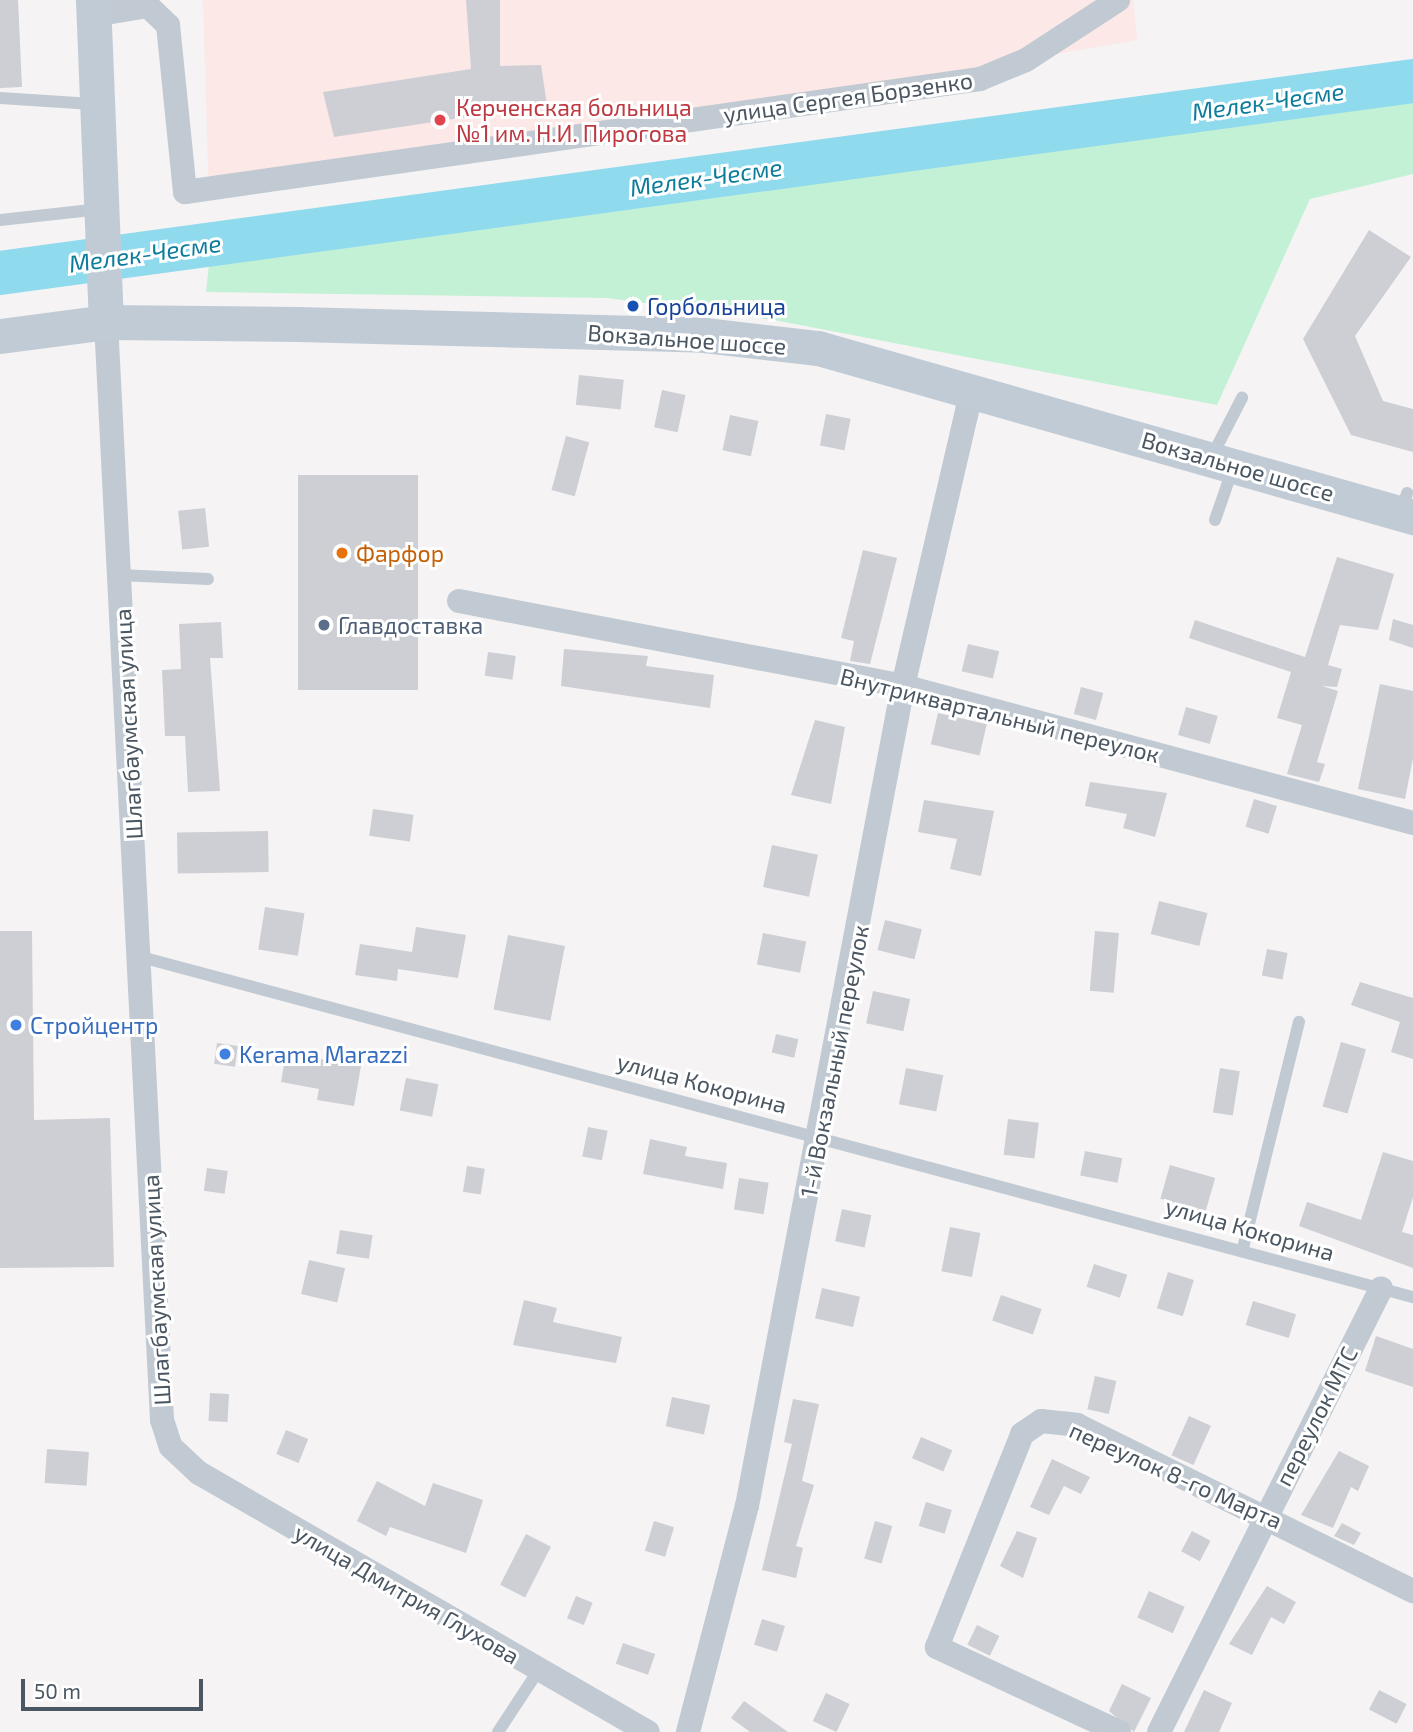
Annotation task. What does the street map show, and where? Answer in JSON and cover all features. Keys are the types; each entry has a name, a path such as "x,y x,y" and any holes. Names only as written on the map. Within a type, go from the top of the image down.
{"main road":[{"name":"Шлагбаумская улица","path":"93,7 106,309"},
{"name":"Вокзальное шоссе","path":"0,335 106,309 704,335 818,348 1223,461 1407,508"}],"street":[{"name":"улица Сергея Борзенко","path":"148,3 168,25 185,192 981,79 1026,60 1118,0"},
{"path":"93,7 148,3"},
{"name":"Шлагбаумская улица","path":"106,309 141,957 162,1420 171,1447"},
{"name":"1-й Вокзальный переулок","path":"688,1732 747,1506 821,1136 903,686 972,389"},
{"name":"Внутриквартальный переулок","path":"458,601 903,686 1413,823"},
{"name":"переулок МТС","path":"1159,1732 1265,1515 1381,1288"},
{"name":"переулок 8-го Марта","path":"1119,1732 937,1647 1022,1434 1041,1421 1077,1425 1265,1515 1413,1591"},
{"name":"улица Дмитрия Глухова","path":"171,1447 199,1473 538,1671 648,1732"}],"lane":[{"path":"0,98 97,104"},
{"path":"0,220 104,217"},
{"path":"1215,520 1223,461 1242,398"},
{"path":"119,575 208,579"},
{"name":"улица Кокорина","path":"141,957 1243,1248 1413,1297"},
{"path":"1243,1248 1299,1022"},
{"path":"498,1732 538,1671"}],"shaded area":[{"name":"Керченская больница №1 им. Н.И. Пирогова","path":"203,0 1133,0 1137,40 209,200"}],"green space":[{"path":"1413,103 1413,174 1310,199 1217,405 774,320 607,298 206,292 210,255"}],"building":[{"path":"0,0 18,0 22,87 0,88"},
{"path":"466,0 500,0 500,66 541,65 547,105 334,137 323,92 471,69"},
{"path":"1369,230 1411,257 1355,336 1383,401 1413,409 1413,452 1351,435 1303,339"},
{"path":"579,375 624,380 621,410 576,405"},
{"path":"662,390 685,395 678,432 654,427"},
{"path":"826,414 851,419 844,450 820,445"},
{"path":"730,415 758,421 751,456 723,450"},
{"path":"566,436 589,442 575,496 552,490"},
{"path":"298,475 418,475 418,690 298,690"},
{"path":"205,508 209,547 182,550 178,511"},
{"path":"863,550 897,558 870,664 850,661 854,641 841,638"},
{"path":"1337,557 1394,574 1378,630 1340,625 1328,665 1342,669 1337,687 1322,686 1338,691 1317,762 1325,764 1319,782 1287,774 1302,725 1277,718 1291,672 1189,638 1195,620 1305,657"},
{"path":"1393,619 1413,625 1413,648 1389,640"},
{"path":"221,622 223,658 210,658 220,791 188,792 185,736 165,736 162,670 181,669 179,624"},
{"path":"968,644 999,651 993,678 962,671"},
{"path":"564,649 648,656 646,666 714,675 710,708 561,686"},
{"path":"488,652 516,656 512,680 485,676"},
{"path":"1380,684 1413,691 1413,758 1405,799 1358,789"},
{"path":"1081,687 1103,693 1096,720 1074,714"},
{"path":"1186,707 1218,716 1210,744 1178,735"},
{"path":"938,713 987,724 980,755 931,744"},
{"path":"815,720 845,727 831,804 791,795"},
{"path":"1090,782 1167,793 1155,837 1123,828 1127,814 1085,806"},
{"path":"1254,799 1277,806 1268,834 1246,827"},
{"path":"924,800 994,811 981,876 950,869 957,839 918,832"},
{"path":"373,809 414,815 410,841 369,836"},
{"path":"268,831 269,872 178,874 177,833"},
{"path":"772,845 818,855 809,897 763,887"},
{"path":"1159,901 1208,913 1199,946 1151,934"},
{"path":"265,907 305,913 298,956 258,949"},
{"path":"885,920 922,929 914,959 878,950"},
{"path":"416,927 466,935 458,978 398,969 397,981 355,975 360,944 412,952"},
{"name":"Стройцентр","path":"0,931 32,931 34,1120 110,1118 114,1267 0,1268"},
{"path":"1095,931 1119,933 1114,993 1090,991"},
{"path":"763,933 806,941 800,973 757,964"},
{"path":"508,935 565,946 550,1021 493,1010"},
{"path":"1267,949 1288,953 1282,980 1262,976"},
{"path":"1360,982 1413,998 1413,1059 1391,1052 1400,1022 1351,1005"},
{"path":"873,991 910,999 903,1031 866,1023"},
{"path":"776,1034 798,1039 794,1058 772,1053"},
{"path":"1341,1042 1366,1049 1348,1114 1323,1106"},
{"path":"217,1043 238,1046 235,1067 214,1064"},
{"path":"286,1053 361,1066 354,1106 317,1100 319,1089 281,1082"},
{"path":"906,1068 943,1075 936,1112 899,1104"},
{"path":"1220,1068 1240,1071 1233,1116 1213,1112"},
{"path":"406,1078 438,1084 432,1117 400,1110"},
{"path":"1008,1119 1039,1123 1034,1159 1004,1155"},
{"path":"588,1127 608,1131 602,1160 582,1156"},
{"path":"650,1139 687,1147 685,1156 727,1163 723,1189 643,1174"},
{"path":"1085,1151 1122,1158 1118,1183 1080,1176"},
{"path":"1383,1152 1413,1161 1413,1197 1402,1232 1413,1235 1413,1268 1299,1226 1307,1202 1361,1220"},
{"path":"1170,1165 1215,1178 1206,1212 1160,1199"},
{"path":"467,1166 485,1169 481,1194 463,1192"},
{"path":"207,1168 228,1171 225,1194 204,1191"},
{"path":"739,1178 769,1183 764,1214 734,1210"},
{"path":"842,1209 871,1215 864,1248 835,1241"},
{"path":"950,1227 980,1233 972,1277 941,1271"},
{"path":"340,1230 373,1235 369,1259 336,1254"},
{"path":"309,1260 345,1268 337,1302 301,1294"},
{"path":"1094,1264 1127,1275 1120,1298 1087,1287"},
{"path":"1168,1272 1194,1280 1183,1316 1157,1308"},
{"path":"822,1288 860,1297 853,1327 815,1318"},
{"path":"1001,1295 1042,1309 1033,1335 992,1321"},
{"path":"524,1300 557,1308 553,1322 622,1337 616,1363 513,1345"},
{"path":"1253,1301 1296,1314 1289,1338 1246,1325"},
{"path":"1376,1336 1413,1349 1413,1387 1365,1371"},
{"path":"1095,1376 1116,1381 1109,1414 1087,1409"},
{"path":"210,1393 229,1394 228,1422 209,1421"},
{"path":"672,1397 710,1405 704,1434 666,1426"},
{"path":"793,1399 819,1404 802,1481 814,1485 796,1546 803,1548 796,1578 762,1570 792,1444 784,1442"},
{"path":"1189,1416 1211,1426 1193,1465 1172,1455"},
{"path":"286,1430 308,1439 299,1463 276,1454"},
{"path":"921,1437 952,1450 943,1471 912,1458"},
{"path":"47,1449 89,1452 87,1486 45,1483"},
{"path":"1339,1451 1369,1466 1358,1491 1351,1487 1333,1528 1301,1515"},
{"path":"1052,1459 1090,1477 1081,1494 1064,1486 1049,1515 1030,1507"},
{"path":"377,1481 425,1506 433,1483 483,1500 466,1553 390,1527 386,1536 357,1521"},
{"path":"926,1502 952,1510 945,1534 919,1526"},
{"path":"654,1521 674,1527 665,1557 645,1551"},
{"path":"875,1521 892,1526 882,1563 864,1558"},
{"path":"1342,1523 1361,1533 1354,1545 1334,1536"},
{"path":"1017,1531 1037,1538 1023,1578 1000,1566"},
{"path":"1192,1531 1211,1541 1200,1561 1181,1551"},
{"path":"526,1534 551,1547 525,1597 500,1585"},
{"path":"1267,1586 1296,1602 1284,1624 1271,1617 1252,1655 1229,1644"},
{"path":"1149,1591 1185,1607 1173,1633 1137,1617"},
{"path":"576,1596 593,1603 584,1625 567,1618"},
{"path":"762,1619 785,1626 777,1652 754,1645"},
{"path":"977,1625 999,1636 990,1656 967,1645"},
{"path":"623,1643 655,1654 648,1675 616,1664"},
{"path":"1122,1684 1151,1698 1134,1732 1109,1711"},
{"path":"1204,1690 1232,1703 1219,1732 1184,1732"},
{"path":"1379,1690 1407,1704 1397,1724 1369,1710"},
{"path":"826,1693 850,1704 837,1732 813,1721"},
{"path":"744,1701 788,1732 750,1732 731,1718"}],"waterway":[{"name":"Мелек-Чесме","path":"0,273 1413,81"}],"place":[{"name":"Керченская больница №1 им. Н.И. Пирогова","path":"440,120"},
{"name":"Горбольница","path":"633,306"},
{"name":"Фарфор","path":"342,553"},
{"name":"Главдоставка","path":"324,625"},
{"name":"Стройцентр","path":"16,1025"},
{"name":"Kerama Marazzi","path":"225,1054"}]}
